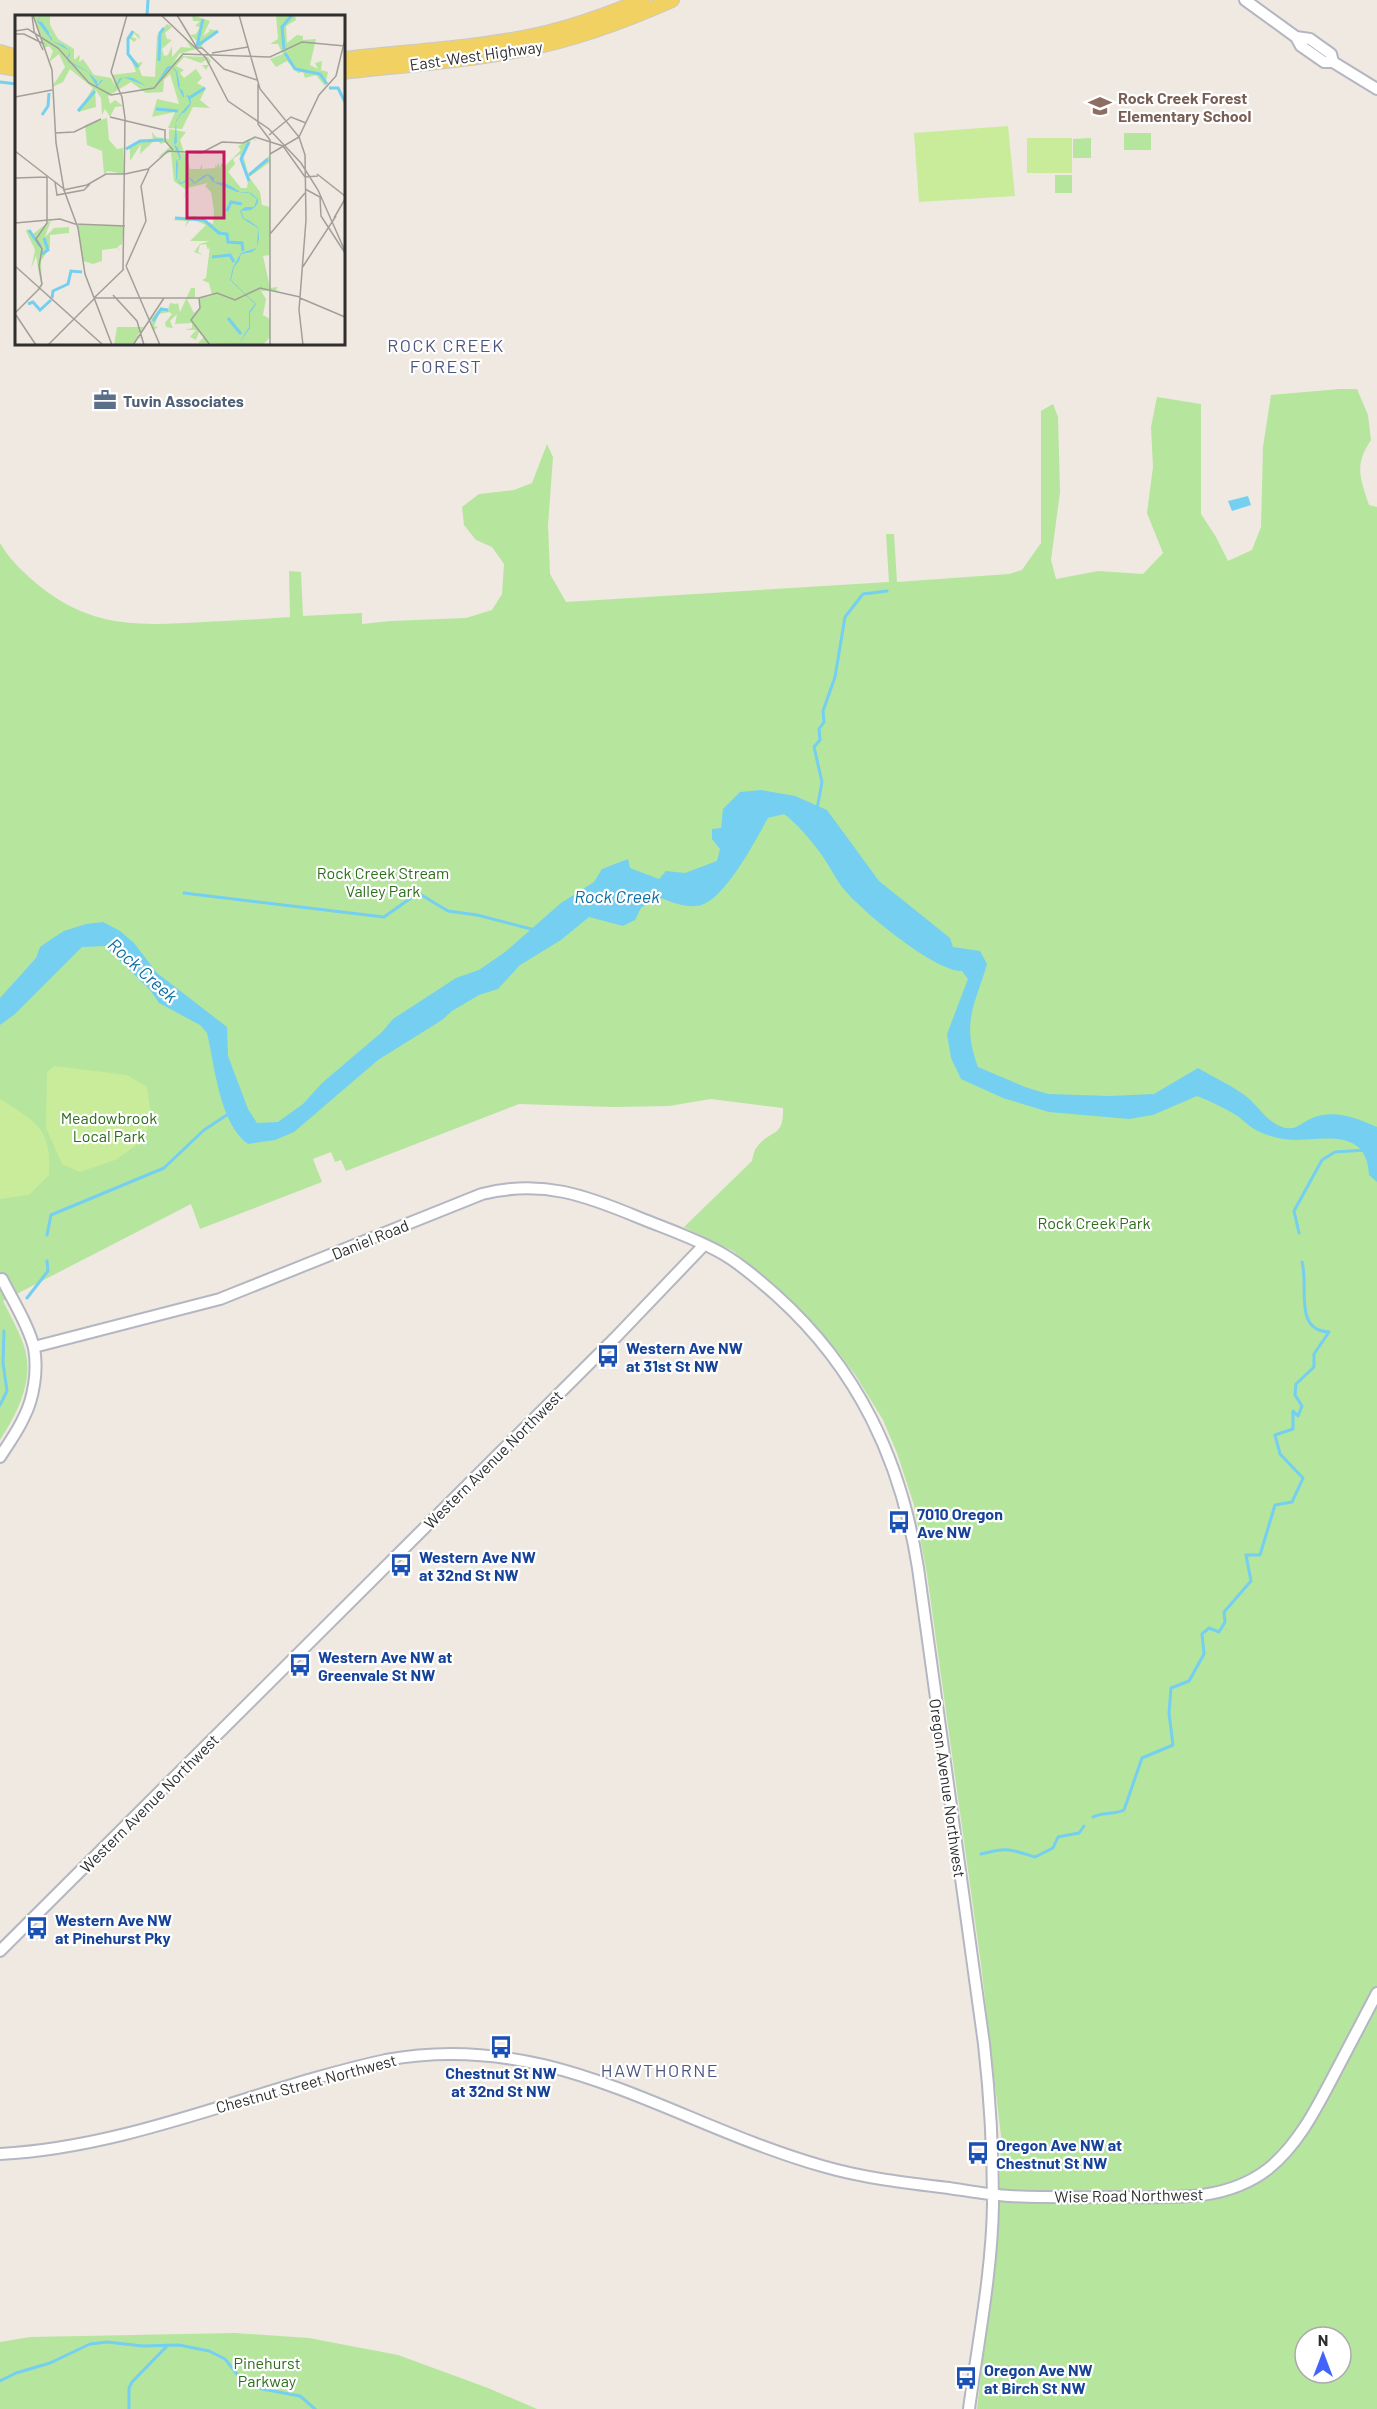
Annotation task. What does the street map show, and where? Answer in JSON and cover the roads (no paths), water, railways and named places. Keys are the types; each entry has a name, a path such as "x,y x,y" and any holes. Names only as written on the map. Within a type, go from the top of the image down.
{"main road":[{"name":"East-West Highway","path":"345,59 509,40 589,21 642,0"},
{"name":"East-West Highway","path":"345,72 491,56 526,49 599,29 672,0"},
{"path":"0,52 15,57"},
{"path":"0,66 15,69"}],"street":[{"path":"1245,0 1296,37 1310,39 1331,54 1333,62 1377,89"},
{"name":"Daniel Road","path":"33,1347 220,1299 482,1194 500,1190 532,1188 567,1191 598,1201 704,1245"},
{"name":"Western Avenue Northwest","path":"0,1950 616,1337 704,1245"},
{"name":"Oregon Avenue Northwest","path":"704,1245 723,1254 759,1281 816,1334 837,1361 861,1399 881,1439 898,1482 909,1523 918,1568 982,2033 990,2110 992,2194 989,2256 969,2409"},
{"path":"0,1457 25,1417 33,1384 33,1347 1,1280"},
{"name":"Wise Road Northwest","path":"992,2194 1189,2197 1223,2191 1244,2184 1273,2165 1300,2133 1377,1993"},
{"name":"Chestnut Street Northwest","path":"0,2154 61,2148 100,2140 386,2060 424,2054 477,2054 530,2061 580,2074 761,2145 824,2166 883,2180 992,2194"}],"water":[{"path":"1248,496 1251,505 1232,511 1228,501"},
{"name":"Rock Creek","path":"761,790 795,796 827,810 879,881 950,938 953,947 980,951 987,964 974,1003 970,1025 973,1051 978,1067 1048,1094 1109,1096 1154,1094 1198,1068 1243,1094 1278,1126 1296,1127 1319,1116 1336,1114 1377,1127 1377,1182 1369,1175 1367,1160 1361,1150 1353,1143 1332,1139 1289,1140 1271,1136 1253,1128 1229,1111 1197,1096 1153,1115 1129,1119 1049,1112 1003,1098 961,1079 951,1058 947,1034 968,979 962,971 950,969 917,951 864,910 842,887 807,837 784,814 768,818 731,878 713,898 704,904 687,906 658,897 641,908 635,920 623,926 589,917 561,940 520,965 498,989 479,995 378,1060 294,1132 275,1140 248,1144 238,1135 224,1108 207,1033 200,1025 159,1003 150,990 105,946 82,947 15,1014 0,1025 0,998 36,958 40,947 64,931 86,924 103,922 120,931 134,943 157,973 227,1027 228,1056 248,1109 257,1123 278,1122 303,1104 322,1083 382,1032 393,1019 456,978 479,970 505,952 561,903 594,882 602,869 628,859 630,868 659,879 666,871 685,873 717,861 720,849 712,839 712,829 721,828 723,809 740,792"}],"waterway":[{"path":"147,15 148,0"},
{"path":"0,82 15,84"},
{"path":"817,809 822,782 814,747 820,740 819,729 824,722 823,711 835,677 845,617 863,594 887,591"},
{"path":"184,893 384,917 418,893 448,911 477,915 535,930"},
{"path":"47,1235 51,1215 164,1168 204,1130 230,1113"},
{"path":"1299,1233 1294,1211 1322,1160 1335,1152 1366,1150"},
{"path":"27,1298 48,1271 47,1261"},
{"path":"1093,1817 1124,1810 1142,1758 1173,1745 1169,1713 1171,1688 1189,1681 1204,1654 1202,1634 1209,1628 1219,1632 1225,1622 1224,1612 1251,1581 1246,1555 1260,1555 1275,1505 1292,1502 1303,1478 1280,1454 1275,1435 1293,1429 1293,1411 1298,1416 1302,1406 1295,1395 1296,1384 1314,1367 1314,1354 1329,1332 1318,1329 1306,1316 1302,1262"},
{"path":"0,1405 7,1391 3,1363 4,1331"},
{"path":"981,1854 1008,1850 1035,1857 1053,1848 1058,1837 1079,1833 1084,1826"},
{"path":"0,2381 16,2373 50,2363 90,2344 107,2342 143,2346 179,2345 209,2351 225,2359 237,2374 262,2389 300,2396 315,2409"},
{"path":"129,2409 129,2388 132,2382 168,2345"}],"place":[{"name":"Rock Creek Forest Elementary School","path":"1100,106"},
{"name":"Tuvin Associates","path":"105,400"},
{"name":"Western Ave NW at 31st St NW","path":"608,1356"},
{"name":"7010 Oregon Ave NW","path":"899,1522"},
{"name":"Western Ave NW at 32nd St NW","path":"401,1565"},
{"name":"Western Ave NW at Greenvale St NW","path":"300,1665"},
{"name":"Western Ave NW at Pinehurst Pky","path":"37,1928"},
{"name":"Chestnut St NW at 32nd St NW","path":"501,2047"},
{"name":"Oregon Ave NW at Chestnut St NW","path":"978,2153"},
{"name":"Oregon Ave NW at Birch St NW","path":"966,2378"}],"district":[{"name":"ROCK CREEK FOREST","path":"446,355"},
{"name":"HAWTHORNE","path":"660,2070"}],"park label":[{"name":"Rock Creek Stream Valley Park","path":"383,881"},
{"name":"Meadowbrook Local Park","path":"109,1126"},
{"name":"Rock Creek Park","path":"1094,1222"},
{"name":"Pinehurst Parkway","path":"267,2371"}]}
